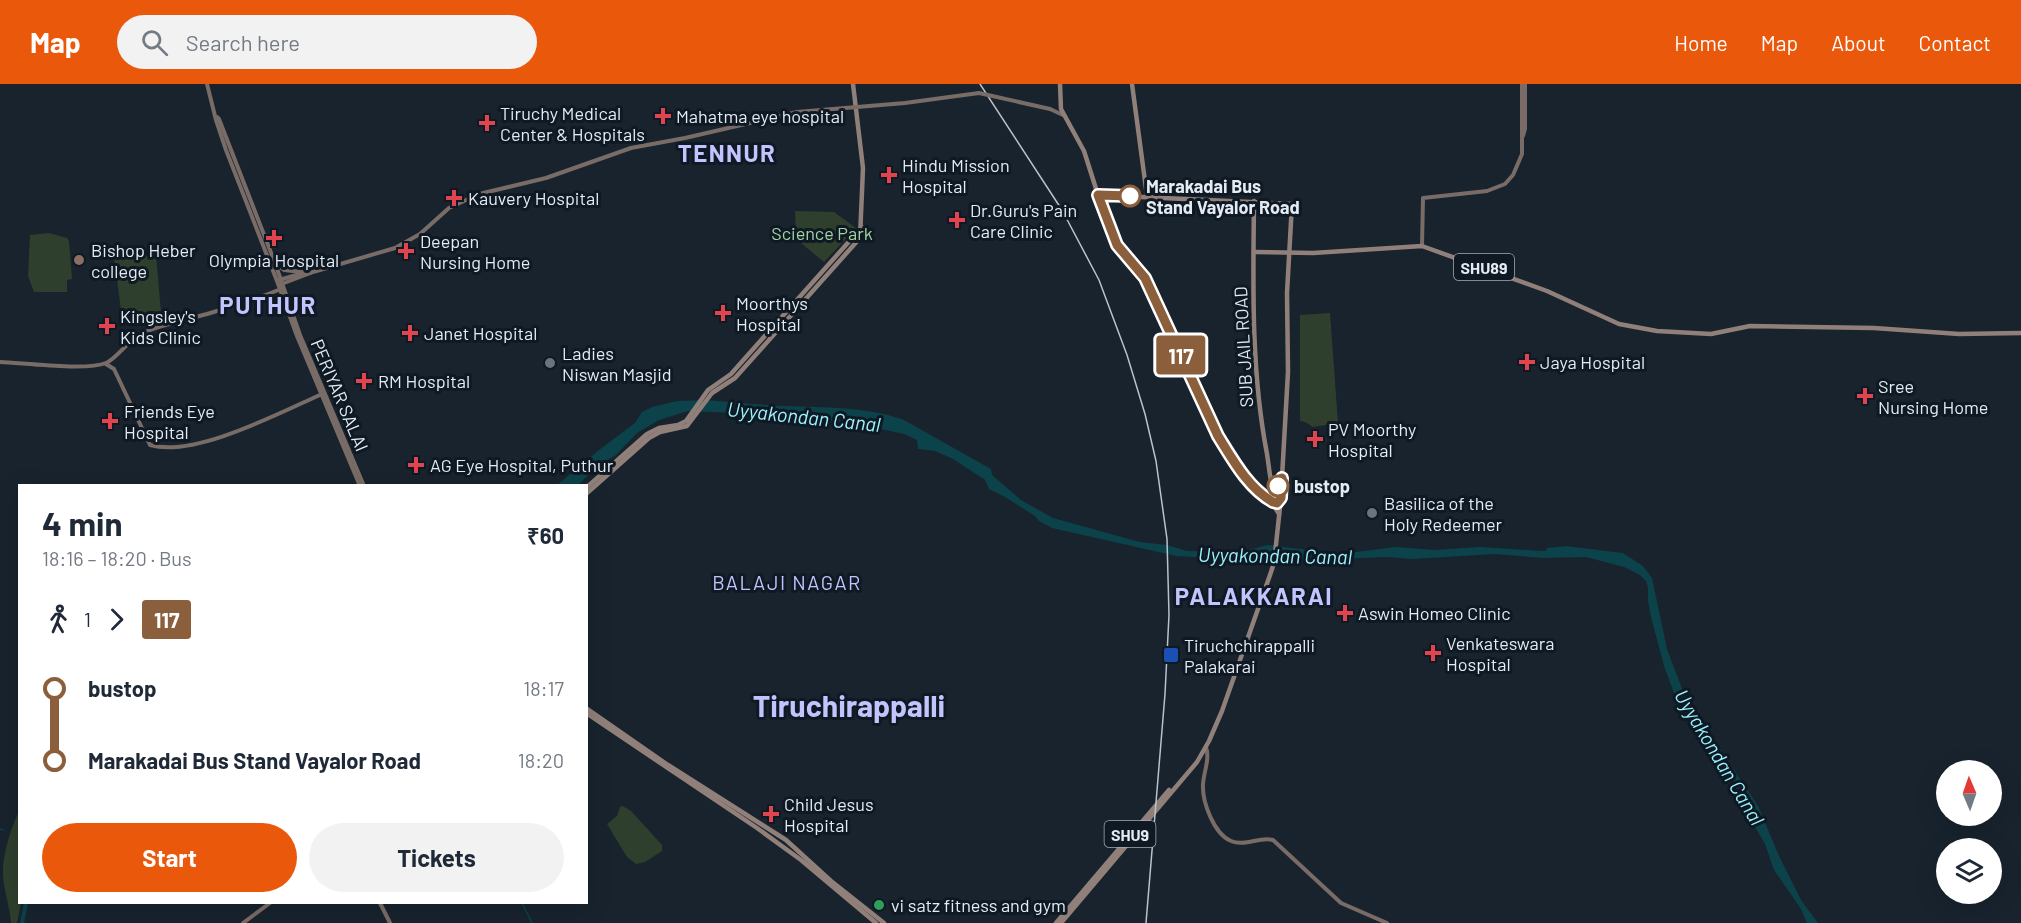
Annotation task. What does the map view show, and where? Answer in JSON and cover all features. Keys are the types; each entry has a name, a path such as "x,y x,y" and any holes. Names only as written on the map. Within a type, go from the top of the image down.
{"main road":[{"path":"207,84 216,117 219,119 281,284"},
{"path":"588,492 649,438 660,432 684,428 710,388 731,374 862,227 863,168 854,84"},
{"path":"1060,84 1060,103 1064,116 1081,145 1098,195 1117,245 1145,278 1218,436 1239,469 1260,493 1277,503 1281,497 1288,372 1287,293 1292,204 1098,195"},
{"path":"1132,84 1141,167 1147,196"},
{"path":"1422,246 1423,198 1487,190 1505,184 1513,175 1519,163 1524,84"},
{"path":"275,263 288,271 309,273 395,248 420,234 449,208 479,195 546,178 631,148 797,112 905,103 979,93 1050,109 1064,116"},
{"path":"1050,109 1057,108 1060,103"},
{"path":"240,180 275,263 281,284"},
{"name":"SUB JAIL ROAD","path":"1254,201 1254,327 1258,394 1261,429 1272,492"},
{"name":"SHU89","path":"1290,253 1422,246 1547,291 1619,324 1669,332 1711,334 1750,326 1874,328 1959,334 2021,333"},
{"path":"1254,252 1290,253"},
{"path":"0,362 69,366 105,363 130,340 142,333 245,303 281,284 308,276 309,273"},
{"name":"PERIYAR SALAI","path":"281,284 322,394 359,484"},
{"path":"105,363 114,369 150,445 170,447 210,440 322,394"},
{"name":"PERIYAR SALAI","path":"322,394 363,484"},
{"path":"588,486 647,434 659,428 682,423 693,417"},
{"path":"1279,516 1269,498 1282,478"},
{"path":"1260,493 1277,491 1281,497"},
{"name":"SHU9","path":"1061,923 1197,762 1206,746 1221,713 1274,563 1281,497"},
{"path":"588,709 801,860 876,923"},
{"path":"588,714 786,840 831,881 884,923"},
{"path":"1206,746 1209,754 1204,771 1203,791 1213,822 1223,835 1235,842 1266,838 1273,840 1341,903 1387,923"},
{"name":"SHU9","path":"1056,923 1206,746"},
{"path":"243,923 269,904"},
{"path":"380,904 390,923"}],"green space":[{"name":"Science Park","path":"795,211 834,212 856,228 824,262 796,239"},
{"path":"49,233 67,238 69,241 72,279 67,280 67,292 34,292 28,276 30,235"},
{"path":"156,255 161,312 126,323 121,310 114,257"},
{"path":"1330,313 1338,423 1313,427 1300,421 1300,315"},
{"path":"623,806 631,811 662,845 662,851 645,862 636,864 627,857 607,824 617,816 620,807"},
{"path":"18,814 18,904 21,904 17,923 11,923 3,876 3,864 10,834"}],"water":[{"path":"706,400 775,406 845,408 890,415 904,420 991,469 992,475 1021,500 1053,518 1140,542 1167,545 1187,551 1239,552 1268,545 1340,554 1396,547 1434,550 1480,547 1546,551 1547,548 1566,546 1623,553 1643,566 1652,578 1667,649 1684,694 1758,806 1801,900 1818,923 1807,923 1801,909 1774,870 1765,844 1734,791 1736,790 1735,782 1729,779 1729,774 1689,719 1681,701 1674,693 1651,617 1646,581 1640,575 1624,567 1586,557 1543,558 1495,554 1413,559 1386,557 1314,560 1269,556 1213,558 1176,556 1052,528 989,489 985,480 953,459 935,451 918,449 917,440 904,434 876,428 860,428 843,423 800,420 782,416 761,417 735,413 688,411 659,420 637,433 616,455 599,465 579,484 558,484 635,423 642,412 677,401"}],"waterway":[{"name":"Uyyakondan Canal","path":"22,923 26,904"},
{"path":"522,904 532,923"}],"railway":[{"path":"980,84 1062,210 1099,280 1127,355 1156,461 1167,539 1169,615 1165,694 1146,923"}],"bus line":[{"name":"117","path":"1130,196 1098,195 1117,245 1145,278 1218,436 1232,459 1264,497 1277,503 1281,498 1282,478 1278,486"}],"place":[{"name":"Mahatma eye hospital","path":"663,116"},
{"name":"Tiruchy Medical Center & Hospitals","path":"487,123"},
{"name":"Hindu Mission Hospital","path":"889,175"},
{"name":"Marakadai Bus Stand Vayalor Road","path":"1130,196"},
{"name":"Kauvery Hospital","path":"454,198"},
{"name":"Dr.Guru's Pain Care Clinic","path":"957,220"},
{"name":"Olympia Hospital","path":"274,238"},
{"name":"Deepan Nursing Home","path":"406,251"},
{"name":"Bishop Heber college","path":"79,260"},
{"name":"Moorthys Hospital","path":"723,313"},
{"name":"Kingsley's Kids Clinic","path":"107,326"},
{"name":"Janet Hospital","path":"410,333"},
{"name":"Jaya Hospital","path":"1527,362"},
{"name":"Ladies Niswan Masjid","path":"550,363"},
{"name":"RM Hospital","path":"364,381"},
{"name":"Sree Nursing Home","path":"1865,396"},
{"name":"Friends Eye Hospital","path":"110,421"},
{"name":"PV Moorthy Hospital","path":"1315,439"},
{"name":"AG Eye Hospital, Puthur","path":"416,465"},
{"name":"bustop","path":"1278,486"},
{"name":"Basilica of the Holy Redeemer","path":"1372,513"},
{"name":"Aswin Homeo Clinic","path":"1345,613"},
{"name":"Venkateswara Hospital","path":"1433,653"},
{"name":"Tiruchchirappalli Palakarai","path":"1171,655"},
{"name":"Child Jesus Hospital","path":"771,814"},
{"name":"vi satz fitness and gym","path":"879,905"}],"district":[{"name":"TENNUR","path":"727,152"},
{"name":"PUTHUR","path":"268,304"},
{"name":"BALAJI NAGAR","path":"787,582"},
{"name":"PALAKKARAI","path":"1254,595"},
{"name":"Tiruchirappalli","path":"849,705"}]}
